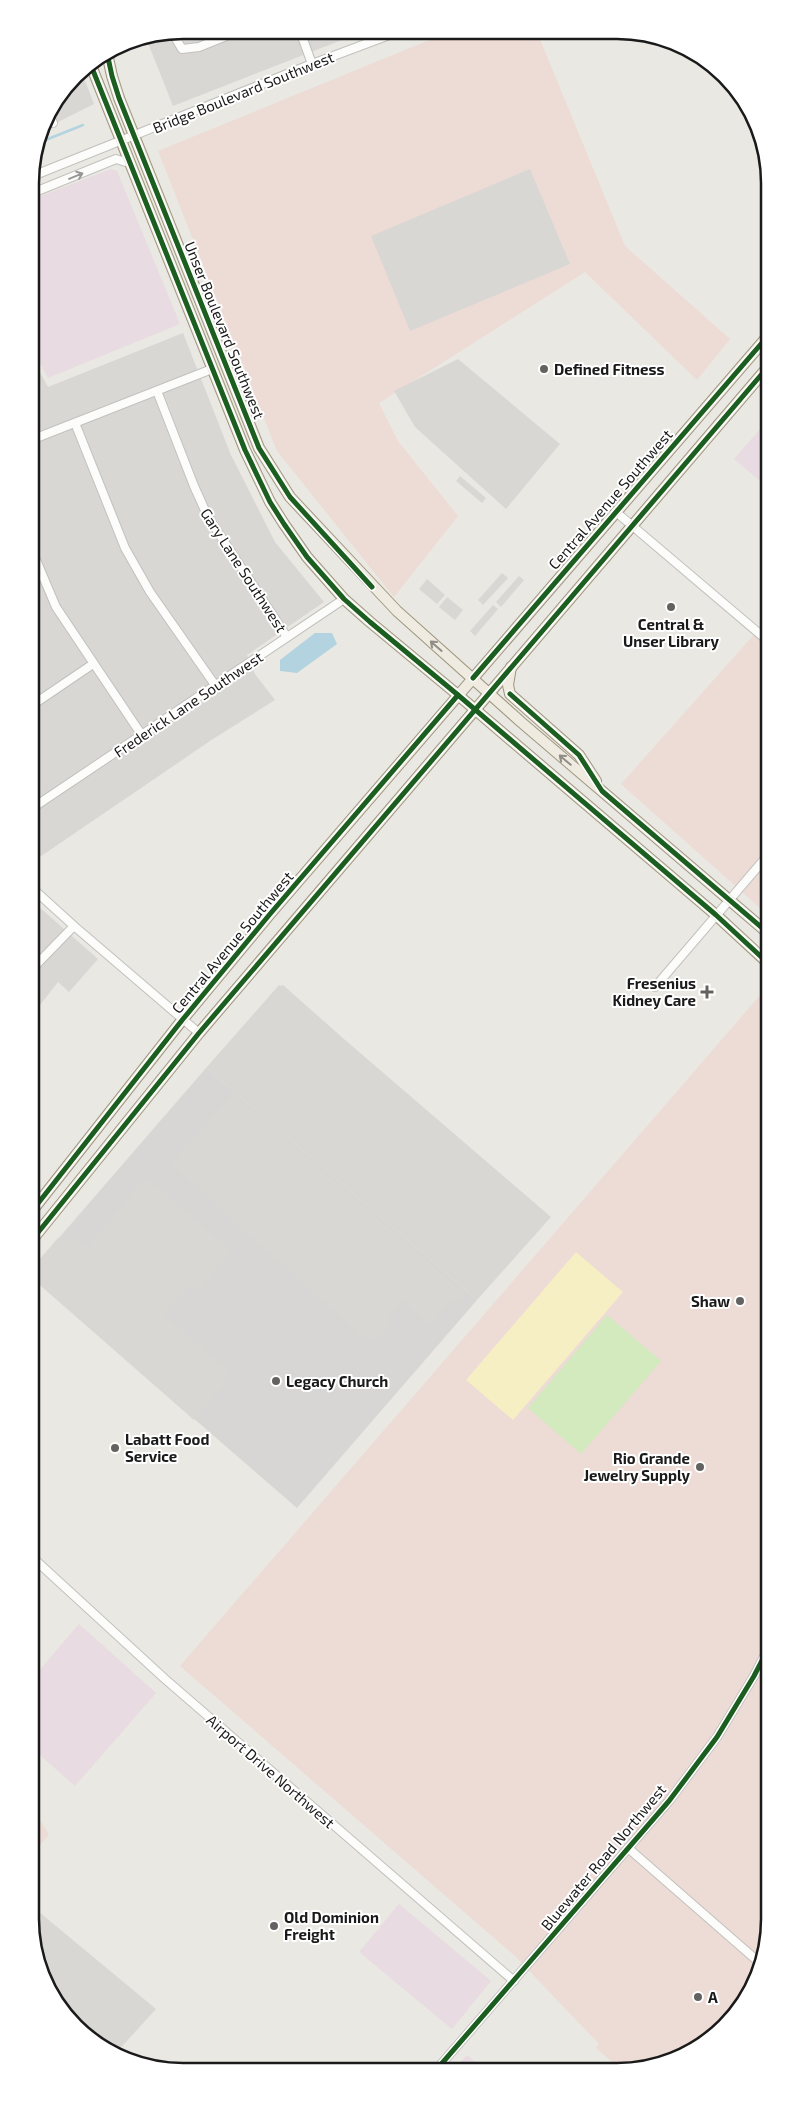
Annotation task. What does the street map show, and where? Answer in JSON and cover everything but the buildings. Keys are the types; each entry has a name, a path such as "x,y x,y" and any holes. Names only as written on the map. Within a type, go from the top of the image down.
{"main road":[{"name":"Unser Boulevard Southwest","path":"108,60 112,76 134,136 259,448 275,476 305,515 372,587 489,693 761,927"},
{"name":"Unser Boulevard Southwest","path":"93,71 128,163 245,450 270,502 307,557 344,599 370,622 716,915 761,957"},
{"name":"Central Avenue Southwest","path":"39,1202 183,1019 270,914 761,344"},
{"path":"39,1231 199,1032 761,375"},
{"path":"512,666 508,685 510,694 579,755 602,791"}],"street":[{"path":"176,39 182,49 199,47 219,39"},
{"path":"303,39 312,64"},
{"name":"Bridge Boulevard Southwest","path":"39,173 379,39"},
{"path":"39,190 116,160 128,163"},
{"path":"39,437 212,369"},
{"name":"Gary Lane Southwest","path":"157,391 208,517 287,637"},
{"path":"75,423 124,548 150,592 214,685"},
{"path":"616,512 761,634"},
{"path":"39,567 56,607 141,734"},
{"name":"Frederick Lane Southwest","path":"39,804 344,599"},
{"path":"39,701 93,664"},
{"path":"655,987 761,863"},
{"path":"39,894 199,1032"},
{"path":"39,962 74,926"},
{"name":"Airport Drive Northwest","path":"39,1563 165,1679 514,1981"},
{"name":"Bluewater Road Northwest","path":"442,2063 668,1800 717,1737 761,1662"},
{"path":"628,1848 755,1959"}],"shaded area":[{"path":"183,39 345,39 173,106 148,44"},
{"path":"432,39 540,39 625,246 730,339 697,380 585,272 379,403 398,441 458,516 394,597 277,451 158,151"},
{"path":"84,79 94,104 51,125 63,103"},
{"path":"111,169 117,171 180,324 48,378 39,361 39,197"},
{"path":"530,169 570,264 410,331 371,236"},
{"path":"183,333 231,455 275,542 324,602 247,655 255,674 275,700 213,739 39,858 39,371 48,387"},
{"path":"458,359 560,444 506,509 415,427 394,391"},
{"path":"761,428 761,482 734,459"},
{"path":"460,476 486,498 482,503 456,481"},
{"path":"502,573 508,578 483,605 478,600"},
{"path":"519,576 524,580 501,607 496,602"},
{"path":"427,579 445,595 437,604 419,589"},
{"path":"447,597 463,610 455,620 439,607"},
{"path":"493,605 498,609 475,636 470,631"},
{"path":"761,627 761,909 621,784"},
{"path":"39,907 98,959 69,992 58,982 39,1006"},
{"path":"279,985 283,985 551,1217 477,1300 206,1068"},
{"path":"761,994 761,1928 756,1956 750,1974 737,1999 725,2014 697,2039 663,2056 626,2063 613,2063 596,2048 599,2044 515,1956 180,1666"},
{"name":"Legacy Church","path":"206,1068 477,1300 297,1508 39,1284 39,1261"},
{"path":"233,1093 465,1294 462,1300 449,1303 430,1325 402,1300 387,1318 392,1323 374,1342 366,1336 359,1335 297,1277 222,1212 216,1204 171,1164"},
{"path":"146,1177 232,1251 197,1292 189,1286 164,1315 229,1371 221,1380 225,1384 194,1420 39,1284 39,1260 58,1238 64,1243 71,1235 87,1247"},
{"path":"79,1624 156,1693 75,1786 39,1754 39,1671"},
{"path":"39,1818 49,1835 39,1846"},
{"path":"399,1904 491,1981 452,2029 359,1952"},
{"path":"39,1912 156,2009 120,2048 95,2033 69,2007 58,1991 50,1974 40,1938"},
{"path":"467,2055 477,2063 460,2063"}],"green space":[{"path":"607,1315 661,1361 581,1454 528,1408"}],"sand":[{"path":"576,1252 623,1292 513,1420 466,1380"}],"water":[{"path":"315,633 332,633 337,644 297,673 280,671 280,660"}],"waterway":[{"path":"46,140 83,125"}],"cycle path":[{"path":"108,60 119,98 259,448 290,497 372,587"},
{"path":"93,71 245,450 270,502 307,557 344,599 370,622 716,915 761,957"},
{"path":"473,678 761,344"},
{"path":"39,1231 199,1033 761,375"},
{"path":"510,694 579,755 602,791 761,927"},
{"path":"39,1202 183,1019 270,914 458,695"},
{"path":"442,2063 669,1801 717,1737 761,1662"}],"place":[{"name":"Defined Fitness","path":"544,369"},
{"name":"Central & Unser Library","path":"671,607"},
{"name":"Fresenius Kidney Care","path":"707,992"},
{"name":"Shaw","path":"740,1301"},
{"name":"Legacy Church","path":"276,1381"},
{"name":"Labatt Food Service","path":"115,1448"},
{"name":"Rio Grande Jewelry Supply","path":"700,1467"},
{"name":"Old Dominion Freight","path":"274,1926"},
{"name":"A","path":"698,1997"}]}
